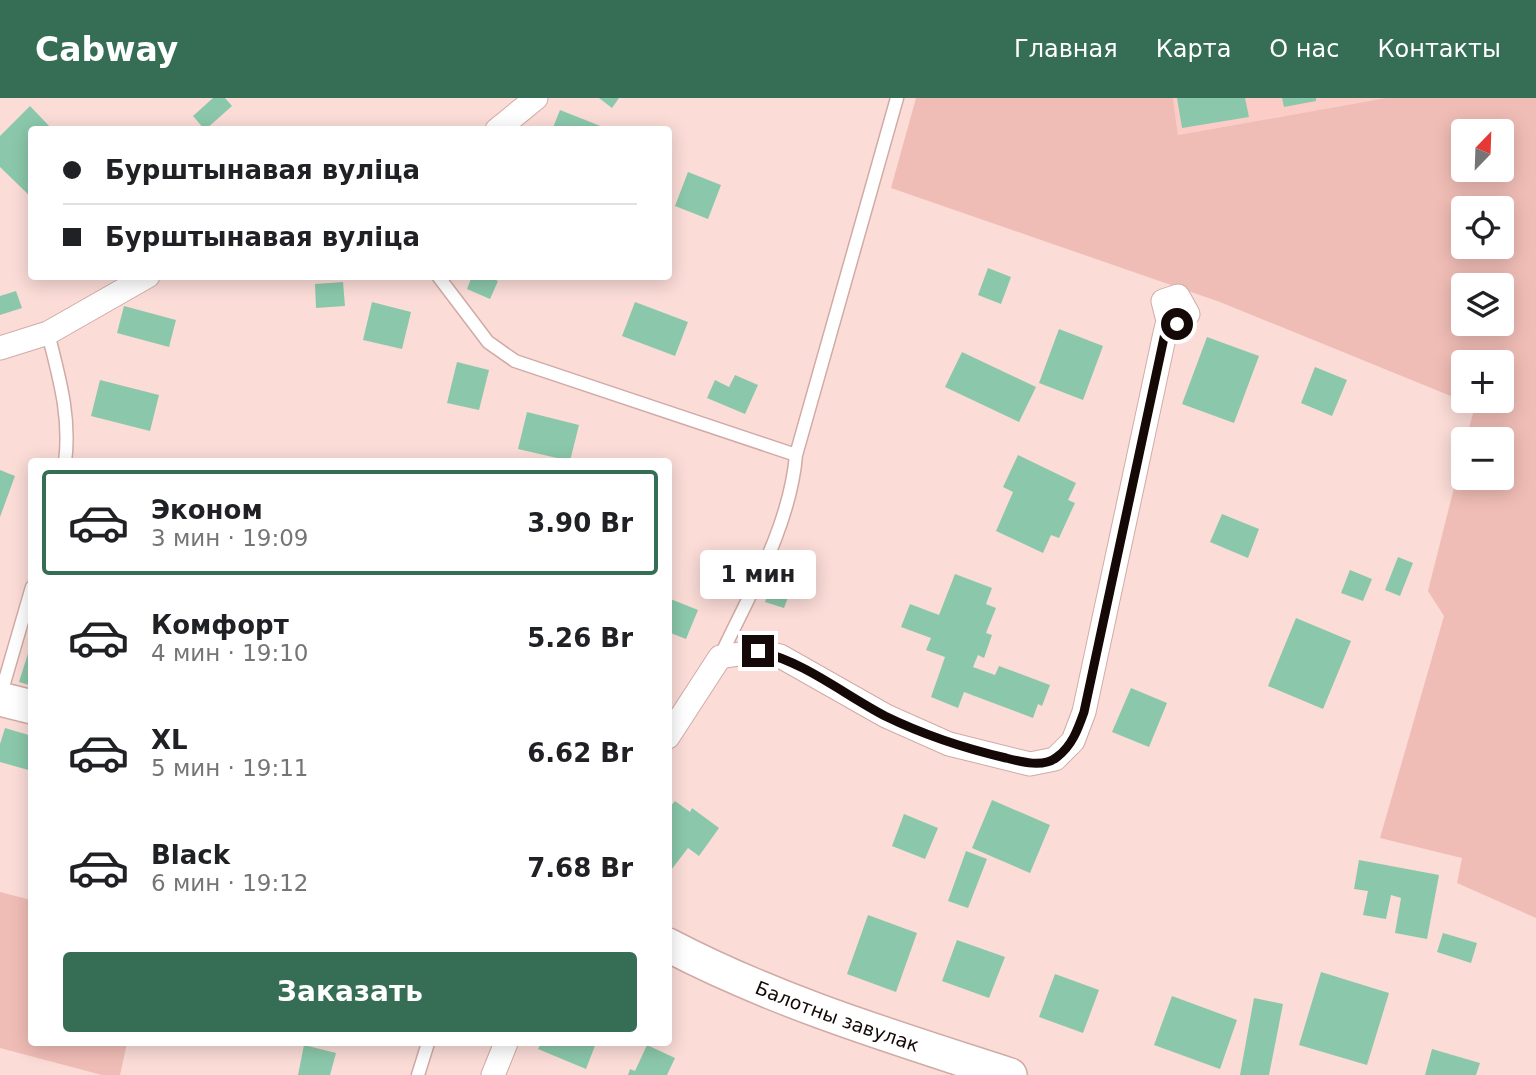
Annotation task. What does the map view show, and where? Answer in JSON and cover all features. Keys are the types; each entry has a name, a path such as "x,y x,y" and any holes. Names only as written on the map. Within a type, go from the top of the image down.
{"main road":[{"path":"0,698 28,705"},
{"name":"Балотны завулак","path":"672,947 717,970 807,1008 1010,1075"}],"street":[{"path":"502,126 536,98"},
{"path":"0,348 48,333 141,280"},
{"path":"672,731 720,657 758,651 780,656 887,716 948,744 1030,764 1055,759 1073,741 1084,712 1165,333"},
{"path":"493,1075 505,1046"}],"lane":[{"path":"720,657 775,539 794,475 796,455 897,98"},
{"path":"441,280 488,342 515,361 796,455"},
{"path":"48,333 66,403 69,438 66,458"},
{"path":"0,698 28,601"},
{"path":"418,1075 427,1046"}],"shaded area":[{"path":"916,98 1173,98 1178,135 1386,98 1536,98 1536,918 1457,883 1462,858 1380,838 1444,616 1428,591 1453,490 1514,490 1514,427 1469,427 1473,413 1514,413 1514,350 1451,350 1451,396 1220,302 891,188"},
{"path":"1173,98 1386,98 1178,135"},
{"path":"0,892 28,899 28,1046 126,1046 120,1075 102,1075 0,1048"}],"building":[{"path":"213,98 225,98 232,106 210,126 202,126 193,116"},
{"path":"599,98 619,98 612,108"},
{"path":"1177,98 1245,98 1249,117 1182,128"},
{"path":"1282,98 1316,98 1316,101 1284,107"},
{"path":"30,106 49,126 28,126 28,194 0,167 0,136"},
{"path":"560,110 600,126 554,126"},
{"path":"688,172 721,185 708,219 675,206"},
{"path":"988,268 1011,277 1001,304 978,295"},
{"path":"470,280 498,281 490,299 467,289"},
{"path":"343,282 345,306 316,308 315,284"},
{"path":"16,291 22,308 0,315 0,296"},
{"path":"372,302 411,312 402,349 363,340"},
{"path":"635,302 688,322 675,356 622,336"},
{"path":"124,306 176,320 169,347 117,333"},
{"path":"1059,329 1103,346 1083,400 1039,383"},
{"path":"1207,337 1259,356 1234,423 1182,404"},
{"path":"962,352 1036,387 1019,422 945,387"},
{"path":"457,362 489,370 479,410 447,403"},
{"path":"1315,367 1347,380 1332,416 1301,403"},
{"path":"735,375 758,385 745,414 707,398 715,380 729,387"},
{"path":"100,380 159,395 150,431 91,416"},
{"path":"527,412 579,425 571,458 557,458 518,449"},
{"path":"1018,455 1076,483 1068,500 1075,503 1059,538 1051,535 1043,553 996,531 1013,492 1003,487"},
{"path":"0,470 15,476 0,517"},
{"path":"1222,514 1259,529 1248,558 1210,542"},
{"path":"1398,557 1413,563 1400,596 1385,590"},
{"path":"1350,570 1372,579 1363,601 1341,593"},
{"path":"955,574 992,588 986,604 996,608 986,633 992,635 984,658 978,655 973,667 995,675 999,666 1050,685 1042,706 1038,704 1033,718 964,692 958,708 931,697 945,657 926,650 931,638 901,627 910,604 939,615"},
{"path":"773,580 792,587 784,608 765,602"},
{"path":"672,600 698,610 686,639 672,634"},
{"path":"1296,618 1351,641 1323,709 1268,686"},
{"path":"28,654 28,685 19,682"},
{"path":"1131,688 1167,703 1149,747 1112,732"},
{"path":"5,728 28,735 28,770 0,762 0,744"},
{"path":"992,800 1050,825 1030,873 972,848"},
{"path":"675,801 690,812 692,808 719,828 699,856 688,848 672,869 672,804"},
{"path":"904,814 938,828 925,859 892,846"},
{"path":"966,851 987,859 968,908 948,901"},
{"path":"1359,860 1439,875 1427,939 1395,933 1401,898 1391,895 1386,919 1363,915 1368,891 1354,889"},
{"path":"868,915 917,933 896,992 847,974"},
{"path":"1443,933 1477,943 1471,963 1437,952"},
{"path":"957,940 1005,957 989,998 942,981"},
{"path":"1321,972 1389,993 1367,1065 1299,1045"},
{"path":"1055,974 1099,990 1083,1033 1039,1017"},
{"path":"1172,996 1237,1020 1220,1069 1154,1045"},
{"path":"1254,998 1283,1004 1269,1075 1240,1075"},
{"path":"304,1046 336,1053 330,1075 298,1075"},
{"path":"540,1046 595,1046 586,1069 538,1049"},
{"path":"647,1046 675,1058 667,1075 628,1075 630,1069 635,1071"},
{"path":"1432,1049 1480,1063 1476,1075 1425,1075"}],"route":[{"path":"758,651 780,656 803,667 887,716 948,744 1030,764 1055,759 1073,741 1084,712 1165,333 1177,324"}]}
